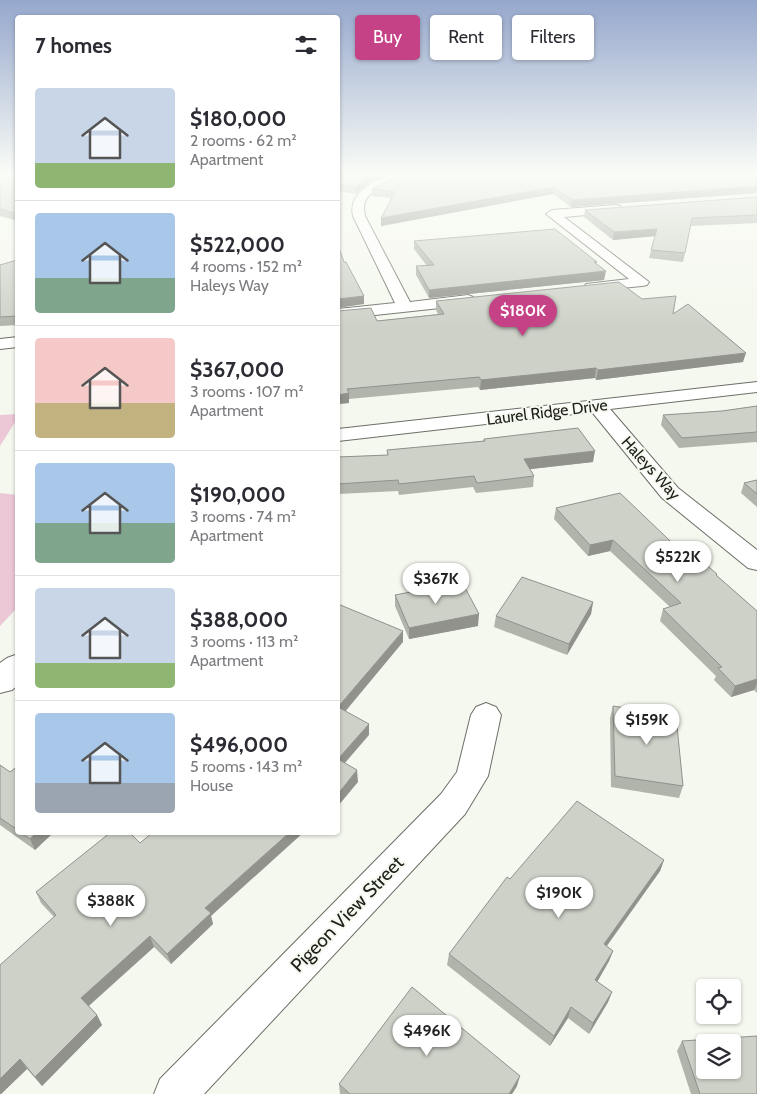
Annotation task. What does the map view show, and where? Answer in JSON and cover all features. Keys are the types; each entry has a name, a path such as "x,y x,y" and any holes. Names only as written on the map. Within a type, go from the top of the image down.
{"street":[{"path":"364,226 405,307"},
{"path":"568,226 642,282 574,289"},
{"path":"340,314 485,298"},
{"path":"0,344 15,342"},
{"name":"Laurel Ridge Drive","path":"340,435 757,387"},
{"name":"Haleys Way","path":"597,406 670,493 757,562"},
{"path":"0,680 15,668"},
{"name":"Pigeon View Street","path":"175,1094 453,804 472,776 486,714"}],"shaded area":[{"path":"15,414 15,422 0,446 0,415"},
{"path":"0,493 15,495 15,610 0,626"}],"building":[{"path":"606,226 690,226 685,253 651,250 657,229 614,232"},
{"path":"555,229 606,271 429,290 416,266 434,265 414,241"},
{"path":"340,251 344,262 346,262 364,296 340,299"},
{"path":"15,261 15,316 0,317 0,265"},
{"path":"619,282 642,299 676,296 673,314 688,304 746,353 598,370 596,368 481,380 479,377 347,389 349,393 340,395 340,311 371,308 377,321 444,314 436,301"},
{"path":"757,406 757,432 682,438 663,415 722,411"},
{"path":"578,428 595,451 524,459 534,476 477,483 474,476 399,484 398,480 340,484 340,457 388,455 387,450 485,441 484,439"},
{"path":"757,480 757,494 744,483"},
{"path":"620,493 689,559 697,557 757,611 757,679 735,686 718,668 722,667 663,609 681,603 613,540 590,545 556,508"},
{"path":"522,577 593,602 569,644 496,616"},
{"path":"462,582 479,614 409,628 395,595"},
{"path":"340,605 403,631 340,705"},
{"path":"613,706 676,716 683,786 615,776"},
{"path":"340,708 369,724 340,757"},
{"path":"340,760 357,770 340,791"},
{"path":"0,765 10,772 15,768 15,828 0,818"},
{"path":"577,801 664,860 604,944 613,951 595,980 612,992 593,1023 571,1007 554,1036 449,954 507,877 510,879"},
{"path":"24,835 34,835 30,839"},
{"path":"107,835 132,835 140,843 149,835 287,835 205,908 211,913 167,954 150,936 81,998 97,1015 35,1077 20,1059 0,1079 0,965 56,915 36,892"},
{"path":"412,987 520,1076 509,1094 350,1094 339,1084"},
{"path":"757,1036 757,1094 700,1094 682,1041 696,1040 696,1079 741,1079 741,1037"}]}
